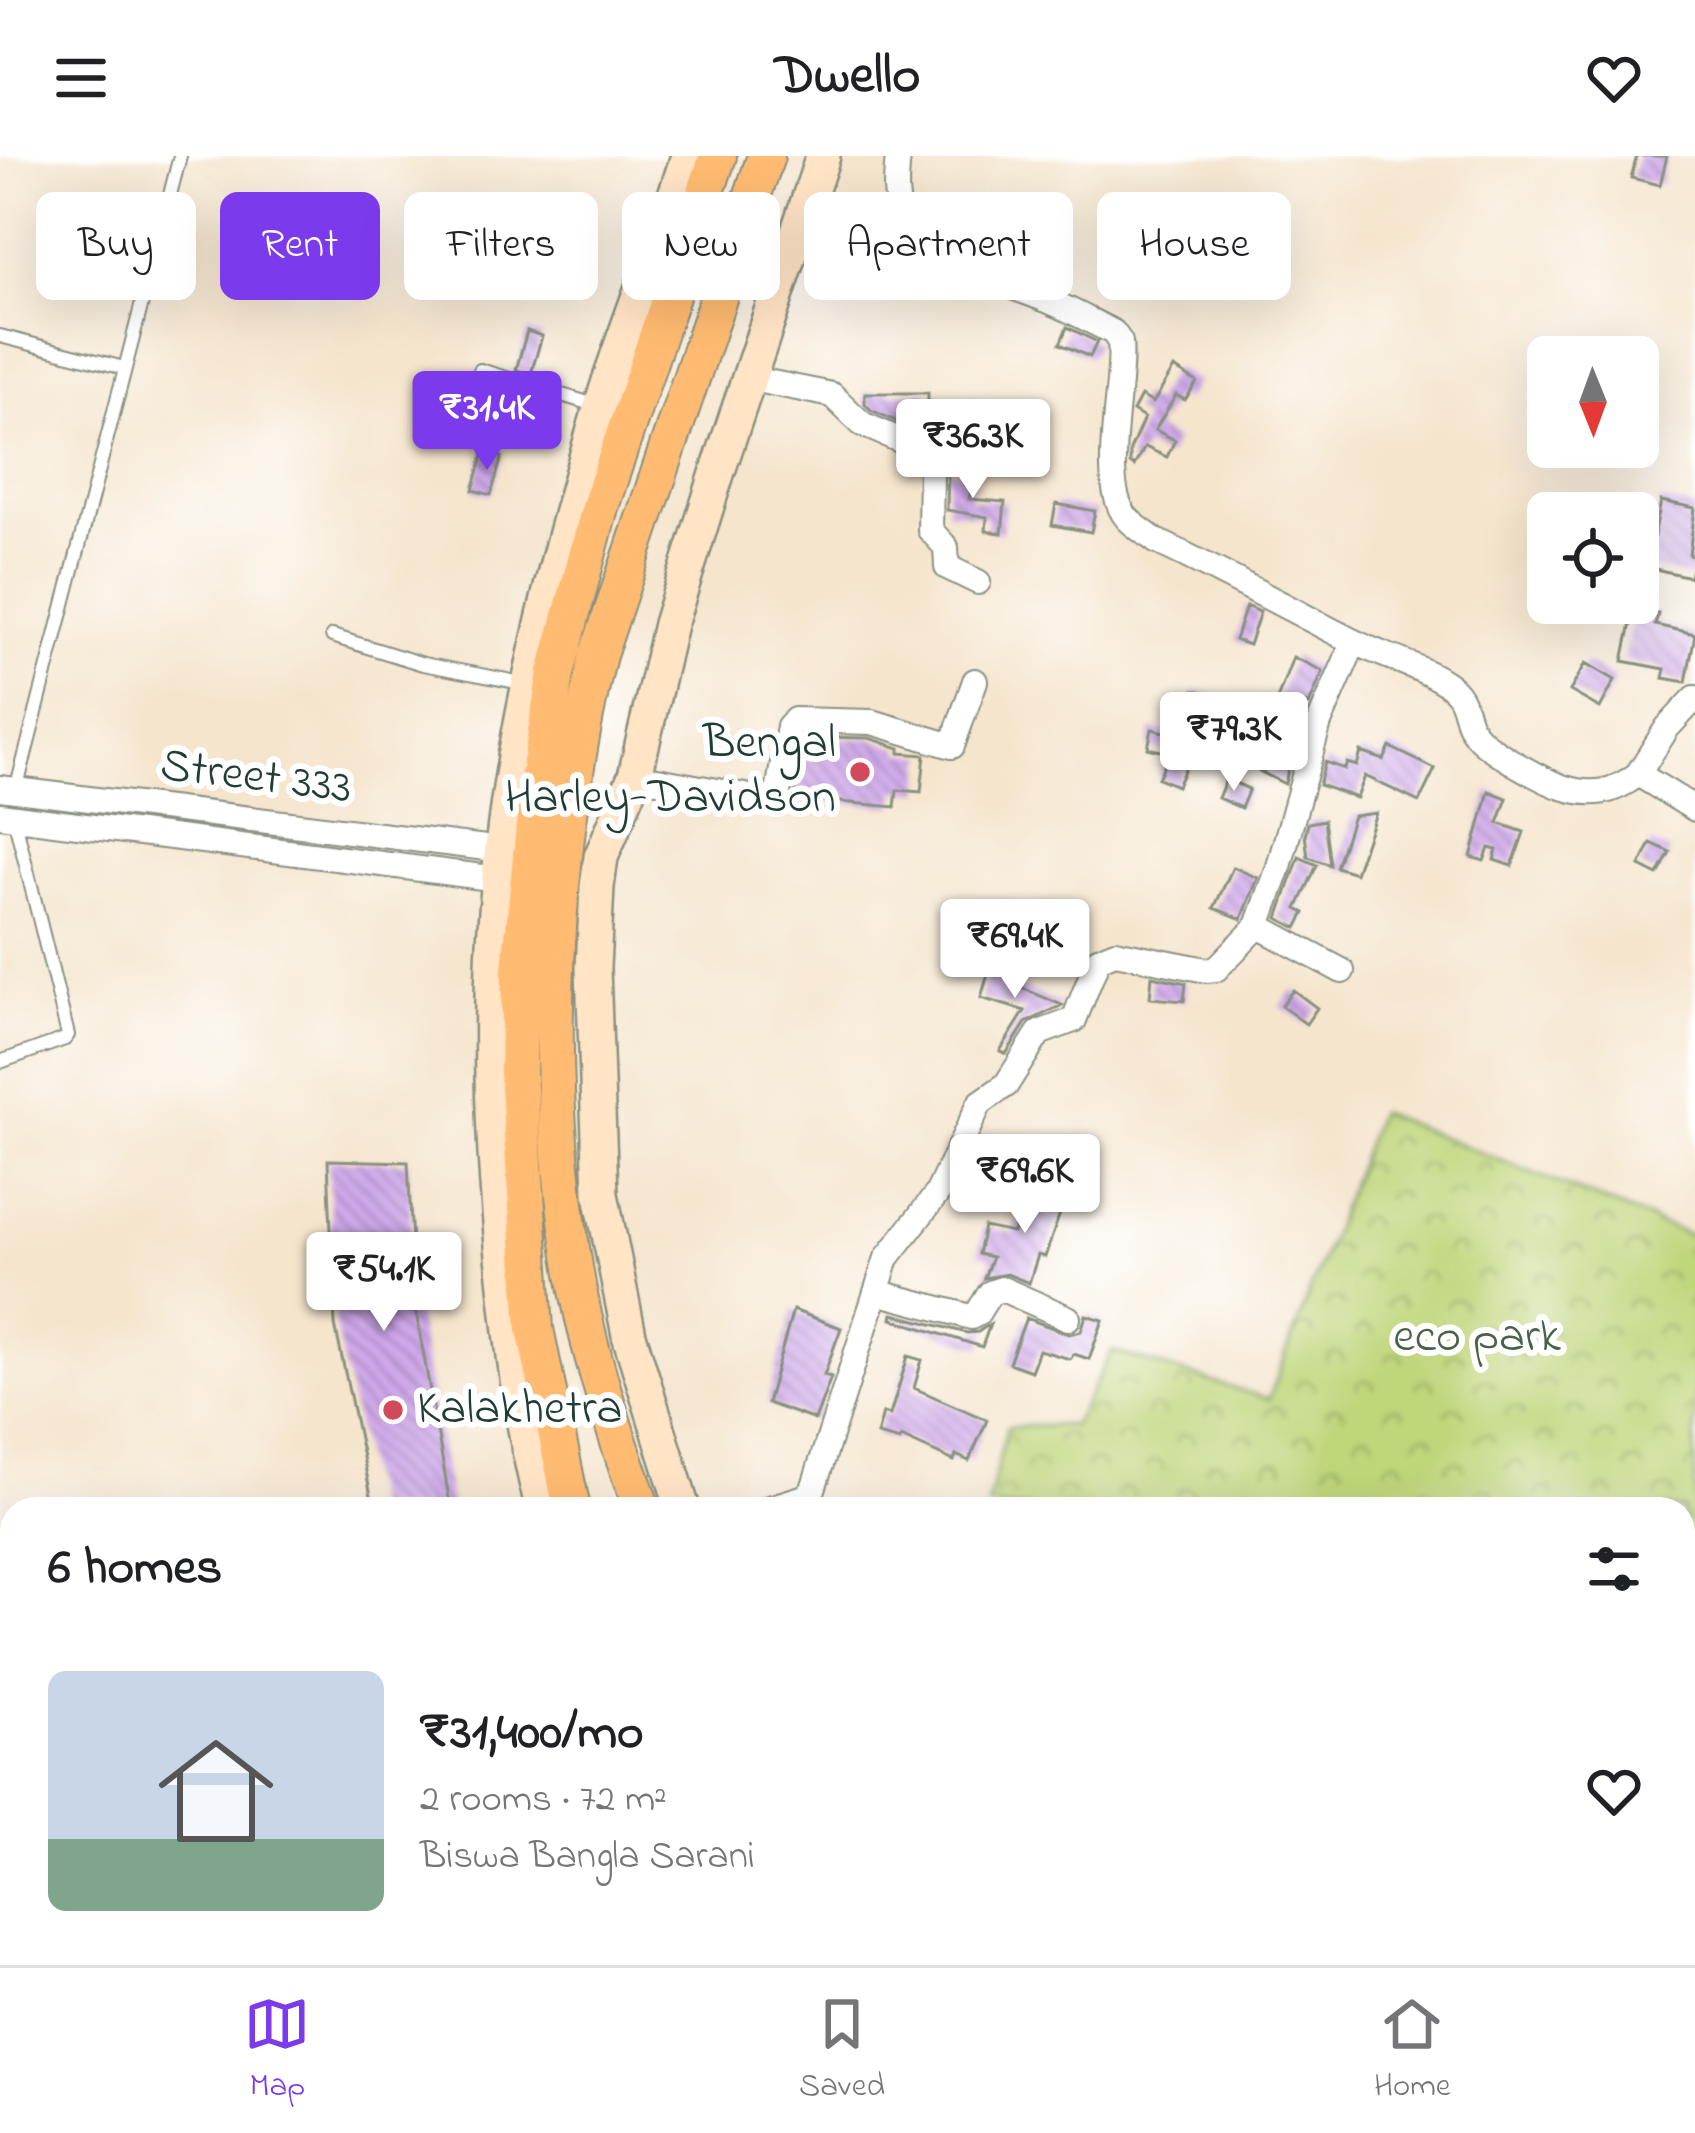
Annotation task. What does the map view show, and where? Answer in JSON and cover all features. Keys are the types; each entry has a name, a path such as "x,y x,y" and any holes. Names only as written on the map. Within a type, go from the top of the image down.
{"main road":[{"path":"570,1497 535,1329 518,1072 520,969 539,776 556,673 600,507 718,156"},
{"path":"638,1497 604,1397 578,1294 564,1203 556,994 560,907 585,712 598,656 766,156"}],"street":[{"path":"541,1497 512,1348 495,1183 492,1118 500,864 528,684 602,407 688,156"},
{"path":"679,1497 629,1335 601,1195 593,968 597,887 601,857 635,776 670,624 823,156"},
{"path":"898,156 897,201 914,233 960,264 1113,332 1120,342 1115,490 1124,516 1156,541 1448,685 1462,696 1473,732 1484,743 1558,785 1603,793 1621,788 1639,774 1667,728 1695,698"},
{"path":"747,378 832,395 862,424 925,451 931,473 930,530 946,548 950,570 978,582"},
{"path":"805,1497 813,1490 887,1258 937,1194 980,1103 1006,1085 1039,1033 1074,1020 1102,955 1115,952 1206,970 1229,958 1258,926 1319,723 1354,642"},
{"path":"635,776 767,800 778,793 790,725 795,720 872,722 952,746 975,681"},
{"path":"1639,774 1695,809"},
{"name":"Street 333","path":"8,789 500,864"},
{"name":"Street 333","path":"7,816 500,864"},
{"path":"1258,926 1342,971"},
{"path":"876,1292 971,1317 990,1293 1002,1289 1068,1318"}],"lane":[{"path":"8,789 180,156"},
{"path":"0,336 124,368"},
{"path":"480,370 602,407"},
{"path":"332,636 423,664 528,684"},
{"path":"0,1061 68,1034 7,816"}],"green space":[{"name":"eco park","path":"1378,1112 1695,1237 1695,1497 990,1497 1007,1427 1073,1425 1112,1351 1269,1399"}],"building":[{"path":"1637,156 1667,156 1660,185 1631,178"},
{"path":"1067,327 1097,342 1090,357 1060,344"},
{"path":"527,331 542,336 531,374 516,370"},
{"path":"1174,368 1197,382 1185,400 1176,395 1155,430 1175,440 1167,457 1145,447 1134,466 1130,450 1144,418 1133,411 1141,396 1153,403"},
{"path":"865,393 928,393 928,425 905,425 871,410 865,404"},
{"path":"1028,410 1028,435 1007,436 1007,411"},
{"path":"484,452 502,457 491,495 473,490"},
{"path":"948,470 974,474 969,499 1005,502 1002,533 986,531 987,517 947,510"},
{"path":"1661,501 1695,508 1689,555 1695,558 1690,577 1659,570"},
{"path":"1056,504 1095,511 1091,532 1052,525"},
{"path":"1246,606 1260,612 1249,645 1235,640"},
{"path":"1631,624 1655,624 1695,634 1686,682 1663,678 1665,669 1623,661"},
{"path":"1293,657 1323,671 1309,705 1302,702 1285,784 1259,771 1270,741 1245,733 1253,709 1271,715"},
{"path":"1586,663 1615,680 1600,708 1570,691"},
{"path":"1194,690 1216,696 1205,735 1235,742 1231,759 1194,750 1177,786 1158,778 1170,753 1148,748 1152,729 1182,736"},
{"name":"Bengal Harley-Davidson","path":"804,737 869,738 900,748 900,753 925,755 921,792 897,790 895,807 795,798"},
{"path":"1390,747 1435,769 1419,802 1365,776 1357,798 1319,785 1325,762 1345,769 1347,763 1357,766 1361,752 1384,760"},
{"path":"1226,779 1249,789 1241,808 1218,798"},
{"path":"1489,791 1507,798 1498,823 1524,832 1512,866 1494,860 1497,850 1489,848 1484,861 1471,857"},
{"path":"1376,813 1355,873 1336,867 1353,816"},
{"path":"1324,820 1330,865 1308,857 1305,835 1308,823"},
{"path":"1651,843 1670,852 1658,875 1640,866"},
{"path":"1299,857 1317,865 1297,909 1305,913 1297,928 1278,918"},
{"path":"1233,867 1258,878 1242,919 1214,908"},
{"path":"990,967 1013,974 1010,983 1062,1005 1026,1023 1006,1054 1000,1051 1025,1011 981,998"},
{"path":"1152,976 1186,983 1184,1001 1150,998"},
{"path":"1293,990 1317,1008 1306,1024 1281,1006"},
{"name":"Kalakhetra","path":"328,1160 408,1162 415,1306 449,1497 371,1497 335,1325"},
{"path":"1040,1183 1074,1196 1069,1210 1062,1207 1045,1257 1038,1255 1029,1283 1007,1274 984,1278 992,1257 978,1254 984,1227 1013,1233 1023,1201 1033,1204"},
{"path":"793,1310 841,1328 824,1375 831,1377 815,1420 767,1403"},
{"path":"893,1314 967,1333 990,1324 982,1347 892,1319"},
{"path":"1086,1315 1103,1320 1089,1359 1039,1350 1031,1371 1009,1363 1026,1318 1069,1334 1081,1331"},
{"path":"908,1356 922,1360 914,1388 987,1420 969,1461 956,1455 954,1461 901,1437 900,1441 877,1435 883,1413 890,1415"}],"place":[{"name":"Bengal Harley-Davidson","path":"860,772"},
{"name":"Kalakhetra","path":"393,1410"}]}
